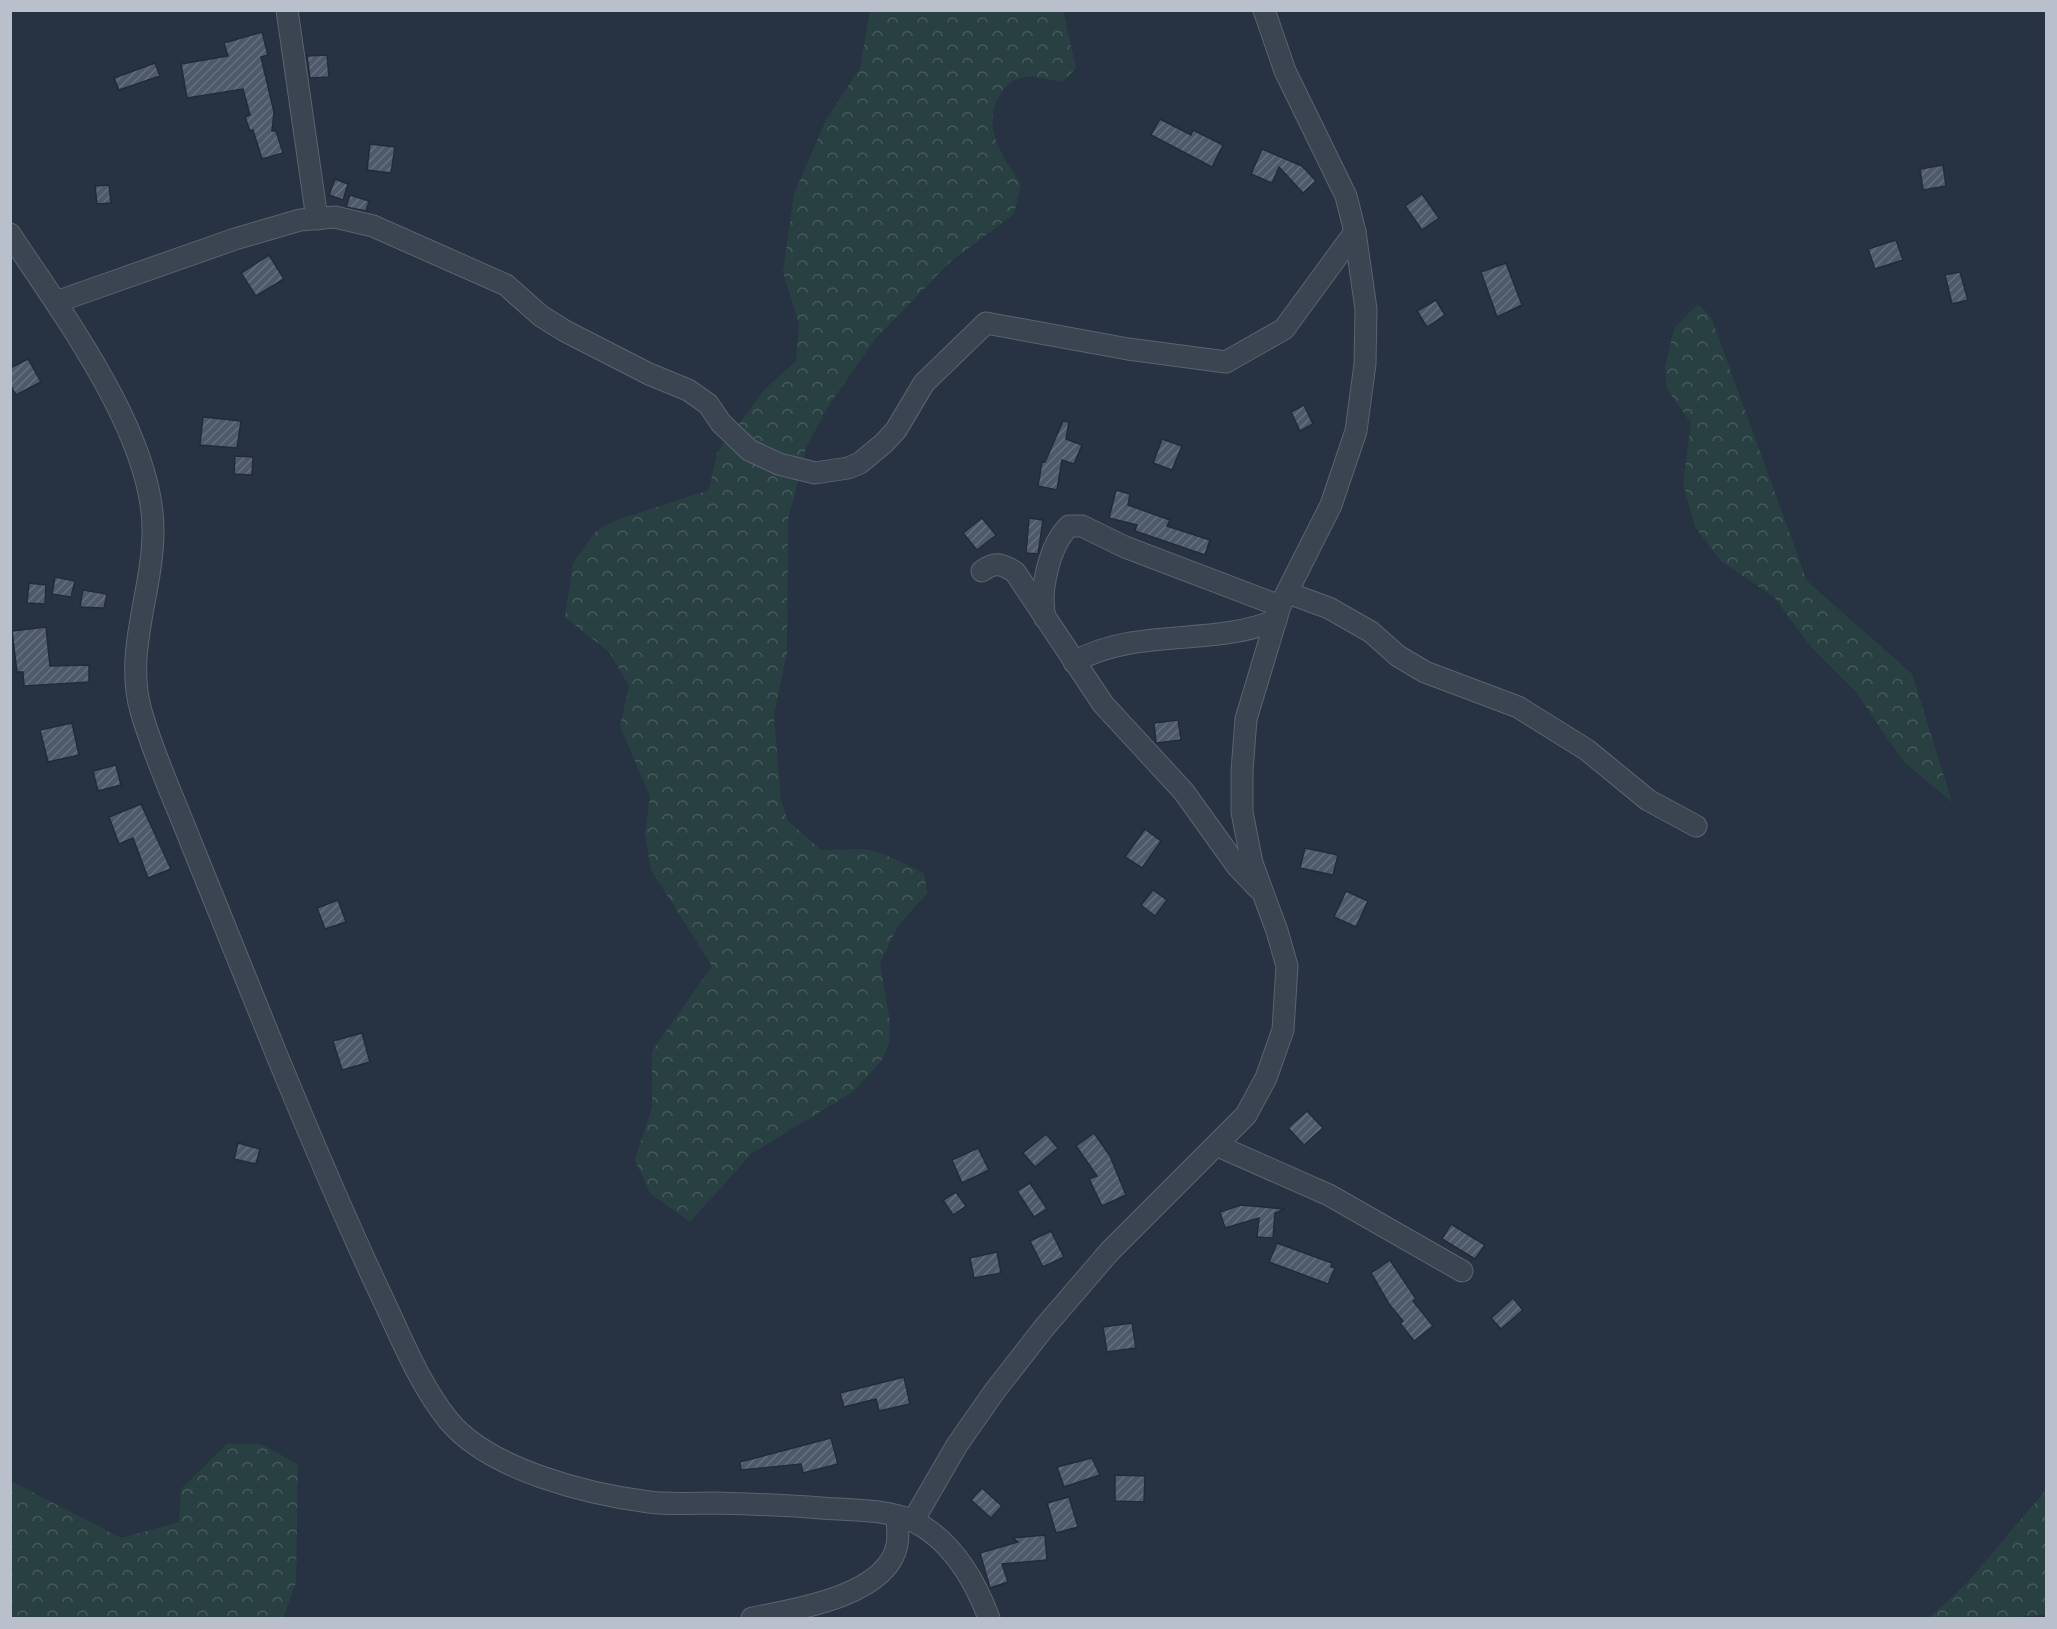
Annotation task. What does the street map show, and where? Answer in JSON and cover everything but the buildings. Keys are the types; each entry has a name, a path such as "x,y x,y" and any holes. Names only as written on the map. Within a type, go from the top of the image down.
{"street":[{"path":"287,10 316,219"},
{"path":"752,1618 802,1609 842,1595 876,1577 889,1562 905,1519 963,1436 1043,1329 1118,1242 1246,1116 1266,1077 1283,1029 1287,966 1277,930 1252,863 1242,812 1246,719 1282,606 1331,505 1356,431 1365,364 1366,309 1355,232 1346,196 1285,71 1264,10"},
{"path":"56,302 235,239 300,220 335,217 373,226 459,266 497,280 519,294 541,316 565,331 649,374 688,390 708,404 721,423 748,450 779,464 815,474 848,468 860,463 884,443 896,430 924,383 986,323 1128,349 1226,362 1284,329 1355,232"},
{"path":"10,234 56,302 109,392 134,442 151,490 153,533 149,578 136,644 136,675 140,708 182,819 338,1204 414,1365 450,1421 480,1449 528,1473 651,1503 767,1504 869,1512 905,1519 936,1536 956,1556 981,1596 989,1618"},
{"path":"1046,618 1042,604 1050,565 1061,534 1069,526 1082,526 1125,547 1282,606 1329,608 1371,632 1398,656 1425,672 1518,707 1587,750 1648,800 1696,826"},
{"path":"982,571 991,564 1002,564 1015,572 1104,704 1184,792 1237,866 1262,893"},
{"path":"1074,662 1099,650 1129,643 1252,630 1282,606"},
{"path":"1218,1146 1329,1195 1462,1271"}],"green space":[{"path":"870,11 1063,11 1076,68 1063,82 1025,77 1014,80 1004,89 994,107 992,119 997,142 1021,185 1014,214 950,262 875,339 827,408 806,448 788,520 787,653 774,715 781,801 788,821 821,850 865,849 886,855 924,873 927,893 898,926 880,963 890,1022 890,1041 882,1060 854,1091 751,1154 690,1222 650,1193 635,1160 652,1107 652,1051 712,966 651,870 645,833 650,796 620,726 629,686 610,653 565,617 573,563 596,531 614,521 709,490 717,453 764,390 796,361 799,324 783,272 794,194 826,120 860,68"},
{"path":"1698,304 1711,317 1807,581 1912,674 1952,802 1903,761 1856,692 1811,647 1774,597 1721,561 1695,527 1683,483 1691,423 1667,389 1665,368 1674,328"},
{"path":"227,1444 260,1444 298,1464 296,1583 283,1618 11,1618 11,1481 121,1538 179,1522 181,1489"},
{"path":"2046,1490 2046,1614 2012,1618 1929,1618 1966,1584"}]}
